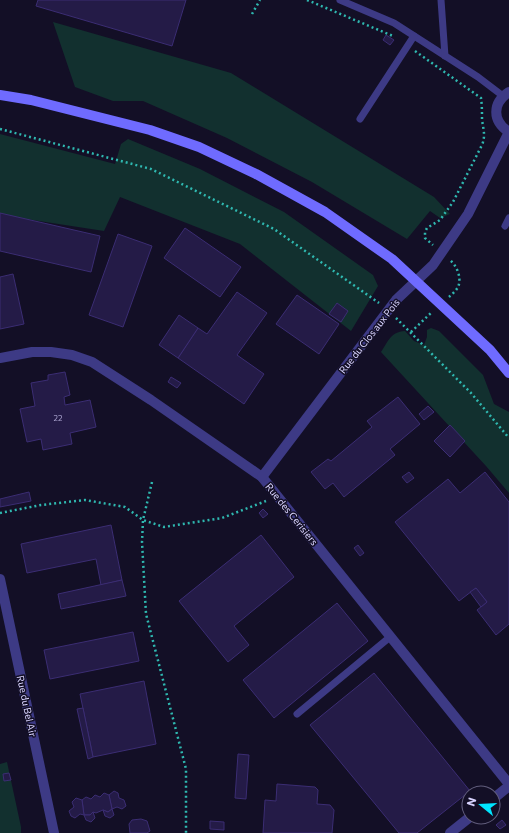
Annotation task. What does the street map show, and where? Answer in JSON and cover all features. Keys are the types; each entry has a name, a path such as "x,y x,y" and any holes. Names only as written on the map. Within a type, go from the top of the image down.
{"main road":[{"path":"0,95 32,100 150,130 199,147 256,174 325,212 392,259 490,350 509,373"}],"street":[{"path":"506,94 499,101 496,108 496,115 503,128 509,132"},
{"name":"Rue du Clos aux Pois","path":"262,477 396,300 433,265 468,214 509,132"},
{"name":"Rue des Cerisiers","path":"0,358 32,352 51,352 72,355 92,362 262,477 509,785"},
{"name":"Rue du Bel Air","path":"0,579 54,833"},
{"path":"501,792 509,785"},
{"path":"450,833 461,824"}],"lane":[{"path":"340,0 394,23 506,94"},
{"path":"441,0 446,56"},
{"path":"360,119 414,36"},
{"path":"505,226 509,218"},
{"path":"297,714 390,637"}],"path":[{"path":"252,14 260,0"},
{"path":"307,0 396,38 469,90"},
{"path":"0,129 151,168 274,229 376,302"},
{"path":"400,322 471,393 509,438"},
{"path":"152,482 143,520 142,542 146,614 186,769 186,833"},
{"path":"0,513 41,505 85,500 125,507 143,520 164,527 222,518 277,497"}],"green space":[{"path":"53,22 231,73 434,197 450,214 440,218 430,211 407,239 312,182 227,138 143,101 113,101 75,87"},
{"path":"0,134 115,164 121,144 128,139 200,169 284,212 373,275 378,286 351,331 240,244 120,197 104,231 0,215"},
{"path":"431,328 439,331 483,375 494,404 509,412 509,493 381,352 393,335 405,331 414,341 424,345 427,337 427,330"},
{"path":"7,762 21,833 0,833 0,764"}],"building":[{"path":"38,0 186,0 172,46 36,6"},
{"path":"386,35 394,40 390,45 383,40"},
{"path":"0,213 100,236 91,272 0,251"},
{"path":"185,228 241,267 220,297 164,258"},
{"path":"118,234 152,246 123,327 89,315"},
{"path":"13,274 24,324 0,329 0,277"},
{"path":"237,292 267,313 237,355 264,374 244,404 178,358 198,328 207,334"},
{"path":"297,295 339,324 319,354 276,324"},
{"path":"337,303 348,311 341,322 329,314"},
{"path":"179,315 198,328 178,358 159,345"},
{"path":"65,372 70,395 64,397 65,405 90,400 96,427 70,433 72,444 43,450 41,439 27,442 20,409 35,406 31,383 48,380 48,375"},
{"path":"171,377 181,383 177,388 168,382"},
{"path":"398,397 420,424 390,449 395,455 344,497 333,483 325,489 311,472 328,459 331,461 372,427 367,421"},
{"path":"428,406 434,412 424,420 419,414"},
{"path":"450,425 465,441 450,457 434,441"},
{"path":"409,472 414,478 407,483 402,477"},
{"path":"485,472 509,502 509,624 496,635 477,610 487,602 476,588 459,601 395,522 448,479 460,493"},
{"path":"29,492 31,501 0,507 0,499"},
{"path":"263,509 268,514 263,518 259,513"},
{"path":"111,525 122,580 101,585 96,559 27,573 21,544"},
{"path":"261,535 294,577 234,626 249,645 228,662 179,601"},
{"path":"358,545 364,553 360,556 354,548"},
{"path":"122,580 126,596 61,609 58,594"},
{"path":"476,588 487,602 481,607 470,592"},
{"path":"337,603 368,641 274,718 243,680"},
{"path":"133,632 139,661 50,679 44,650"},
{"path":"374,673 465,785 461,785 461,798 417,833 399,833 310,725"},
{"path":"144,681 156,744 93,757 80,694"},
{"path":"83,708 93,757 88,759 77,709"},
{"path":"238,754 249,755 246,799 235,798"},
{"path":"9,773 11,780 4,781 3,774"},
{"path":"277,784 315,787 318,790 317,804 330,805 334,810 332,833 263,833 265,800 276,801"},
{"path":"114,791 118,793 119,798 124,800 126,806 122,809 117,807 112,809 109,795"},
{"path":"104,793 109,795 112,809 108,812 103,810 96,813 93,812 90,815 84,815 82,800 86,797 91,799 95,795 100,797"},
{"path":"76,798 82,800 84,815 80,814 75,818 71,816 69,811 74,807 72,802"},
{"path":"112,809 114,815 110,818 105,816 103,810 108,812"},
{"path":"93,812 95,818 91,822 86,820 84,815 90,815"},
{"path":"141,819 147,821 150,831 147,833 130,833 129,824 132,820"},
{"path":"502,820 506,825 500,829 496,825 501,825"},
{"path":"210,821 224,822 224,830 210,829"}]}
